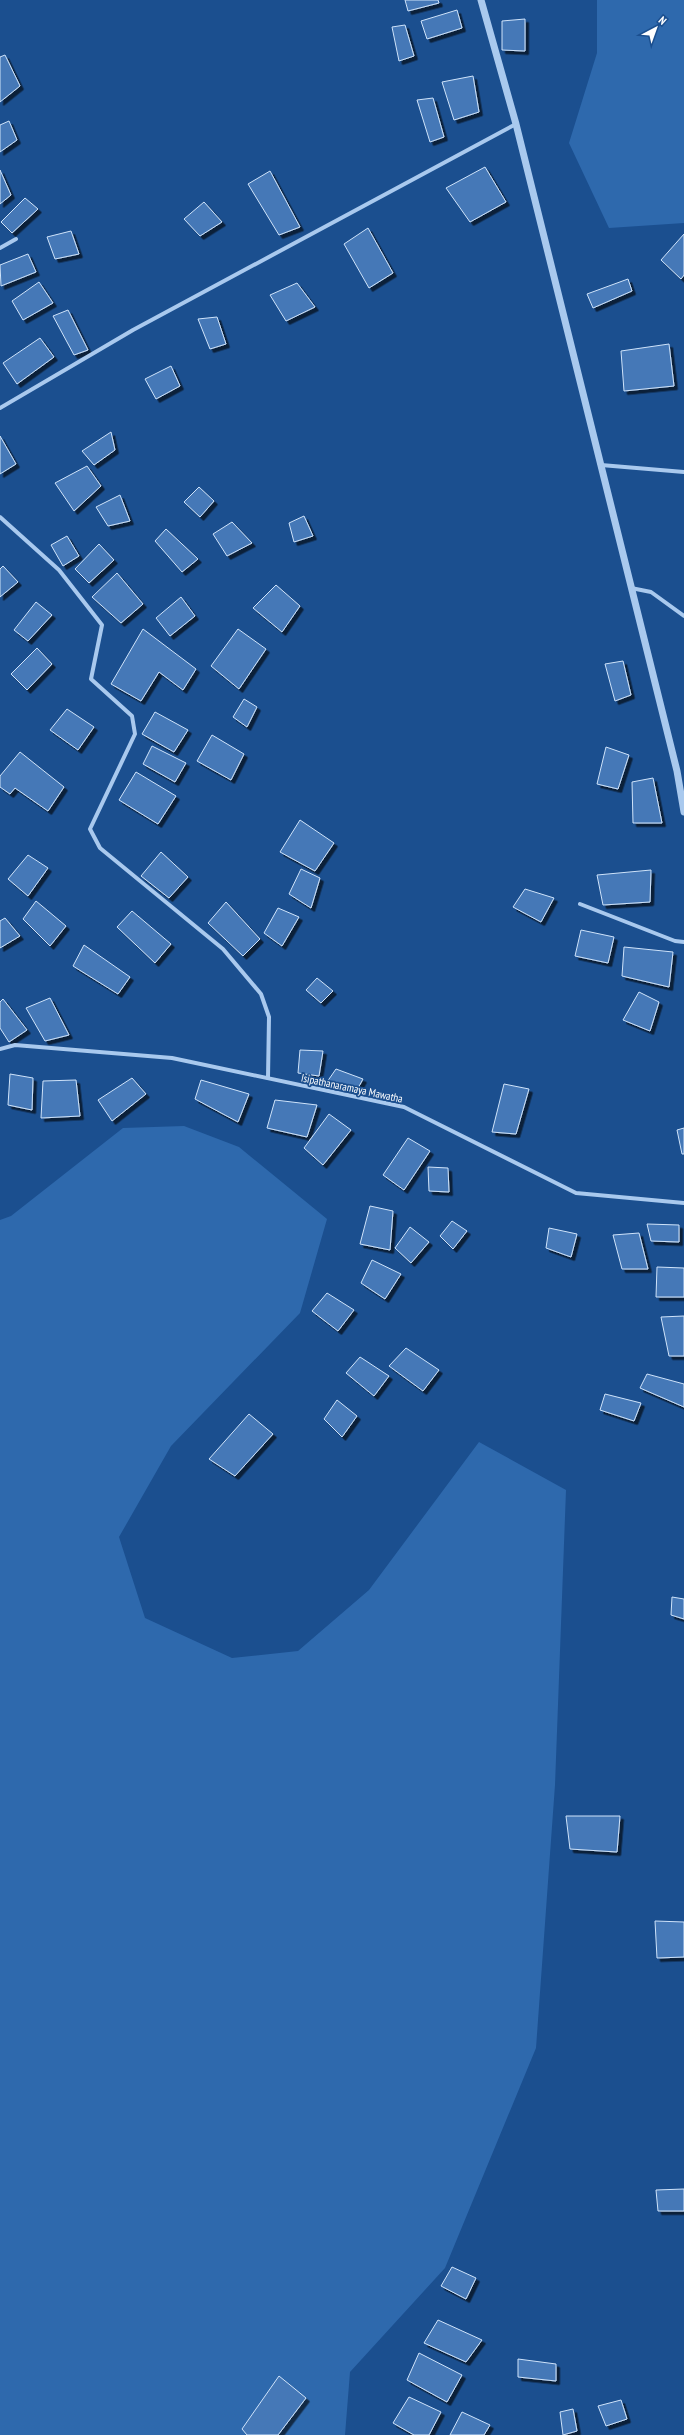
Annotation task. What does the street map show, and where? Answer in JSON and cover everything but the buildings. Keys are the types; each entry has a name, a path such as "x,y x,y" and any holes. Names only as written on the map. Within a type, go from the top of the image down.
{"street":[{"path":"481,0 516,124 677,771 684,812"},
{"path":"0,408 133,330 516,124"},
{"path":"0,248 16,239"},
{"path":"600,465 684,472"},
{"path":"0,518 59,570 102,625 91,679 132,716 135,734 90,829 100,848 223,949 261,994 269,1017 268,1078"},
{"path":"631,588 651,592 684,616"},
{"path":"580,904 675,941 684,942"},
{"name":"Isipathanaramaya Mawatha","path":"0,1049 15,1045 172,1058 404,1108 576,1193 684,1203"}],"shaded area":[{"path":"597,0 684,0 684,223 609,228 569,143 597,53"},
{"path":"184,1126 239,1147 327,1219 300,1313 171,1446 119,1537 145,1618 232,1658 298,1651 369,1590 479,1442 566,1490 555,1785 536,2048 445,2268 350,2372 345,2435 0,2435 0,1220 11,1216 123,1128"}]}
